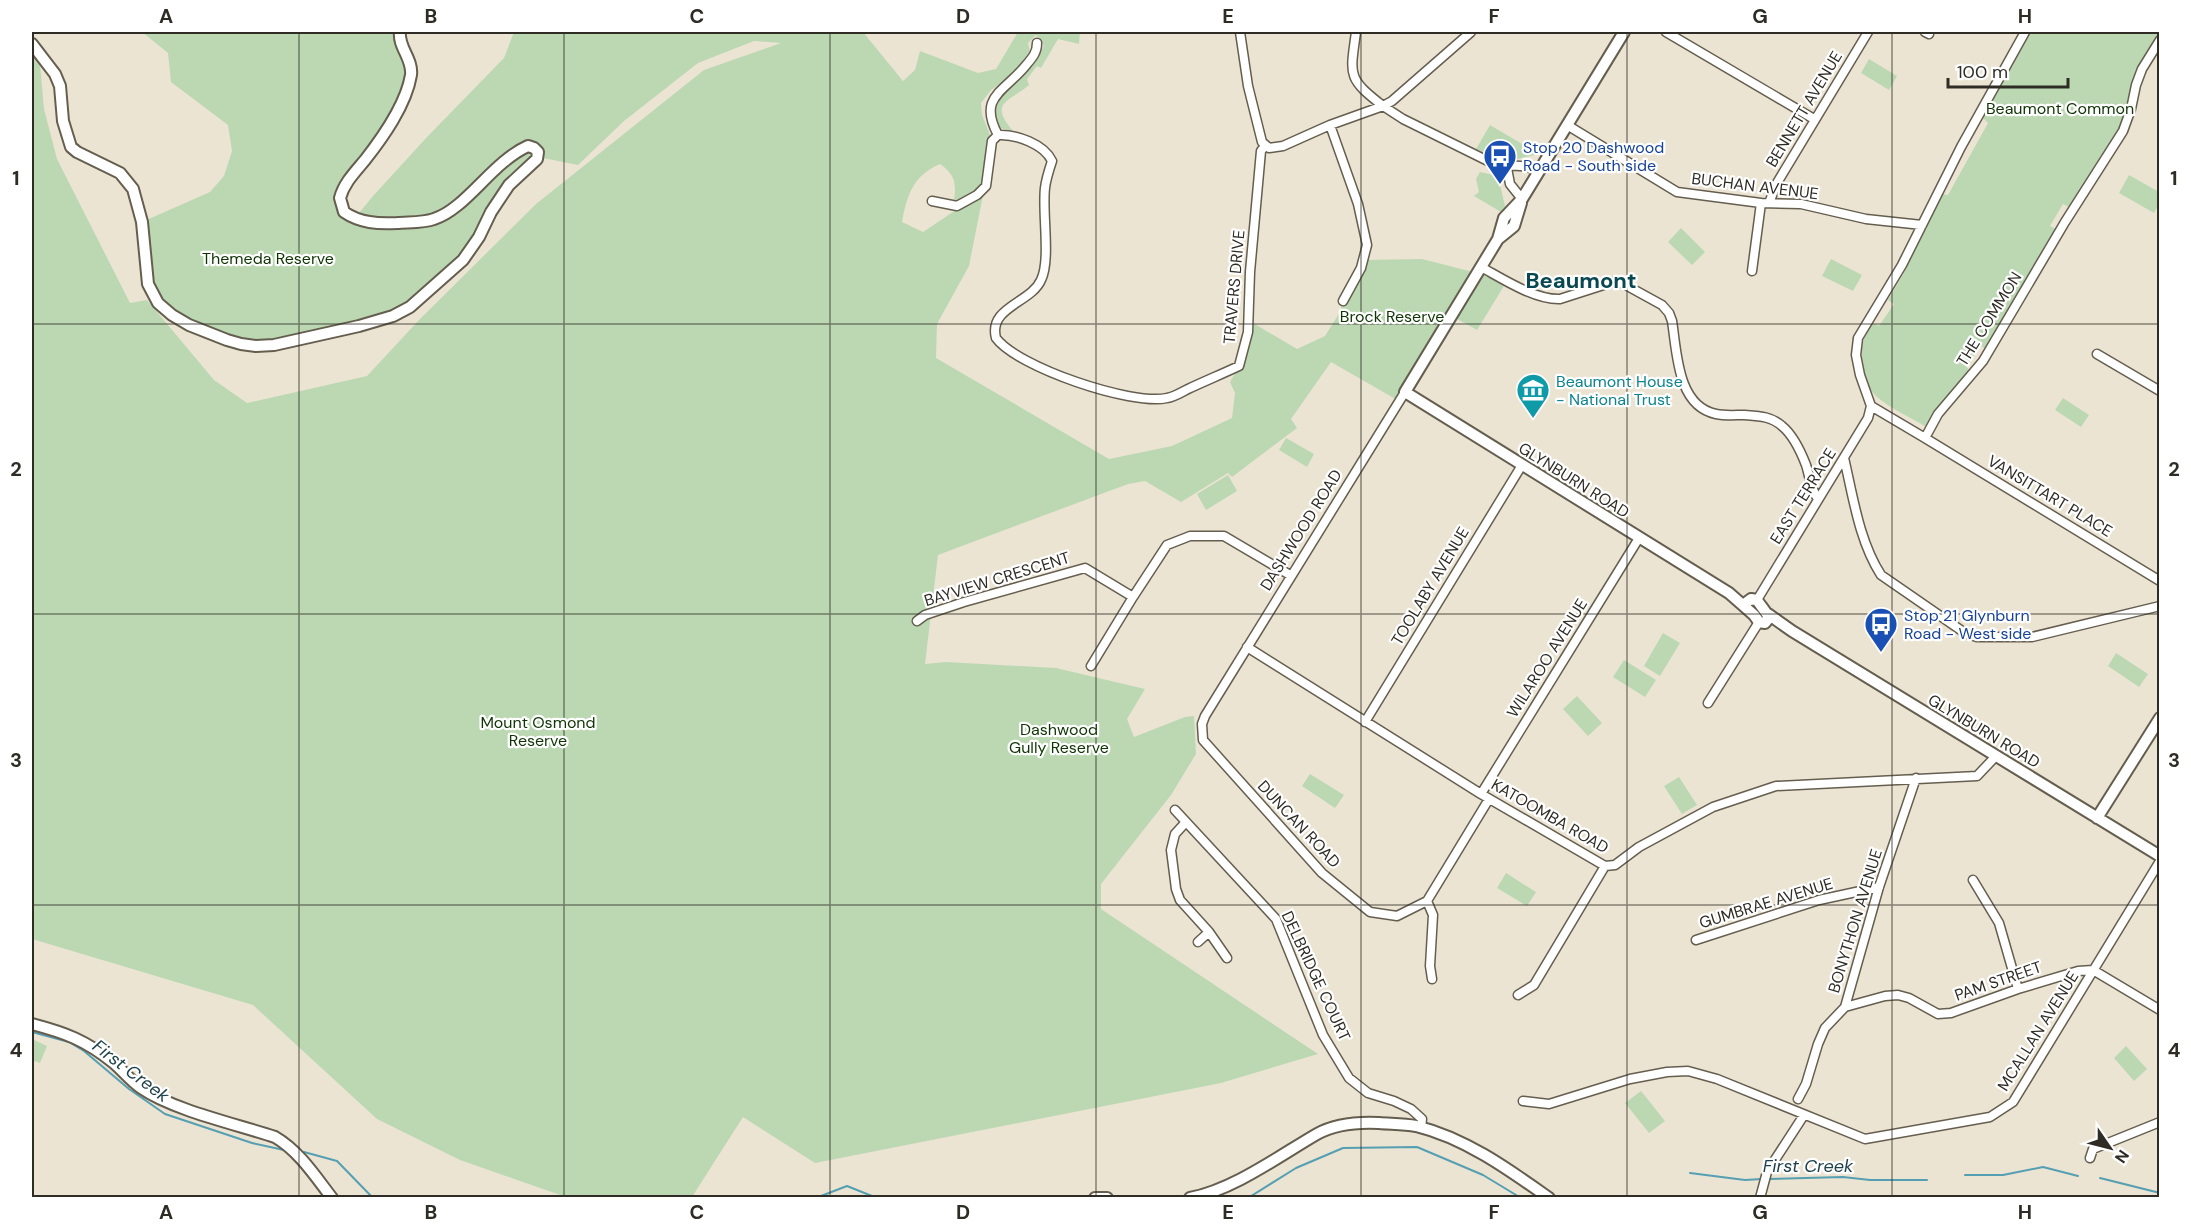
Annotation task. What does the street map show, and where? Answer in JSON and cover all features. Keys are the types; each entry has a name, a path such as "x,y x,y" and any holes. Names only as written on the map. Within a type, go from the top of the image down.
{"street":[{"path":"32,44 55,74 60,86 63,121 71,147 120,173 133,189 142,222 148,285 158,303 189,325 227,340 256,346 274,345 378,322 393,316 420,299 463,260 509,185 537,159 538,152 534,148 526,147 506,158 456,206 432,220 393,223 363,222 344,212 340,198 345,185 385,135 407,90 411,70 399,39 400,32"},
{"path":"1240,32 1248,86 1262,142 1265,146 1276,149 1392,101 1471,32"},
{"path":"1356,32 1353,77 1358,85 1383,106 1403,119 1469,153 1507,168 1523,165 1538,172"},
{"name":"DASHWOOD ROAD","path":"1204,716 1498,239 1504,218 1522,199 1624,32"},
{"path":"1666,32 1814,119"},
{"name":"BENNETT AVENUE","path":"1752,271 1765,203 1868,32"},
{"path":"1926,438 1871,406 1860,375 1856,355 1858,338 1902,265 1961,147 2025,32"},
{"name":"THE COMMON","path":"1926,438 1938,414 1983,361 2065,222 2124,131 2142,69 2160,40"},
{"path":"932,201 957,206 986,186 992,141 998,135 989,111 991,100 1016,78 1036,51 1036,43"},
{"path":"1330,125 1358,204 1367,245 1361,268 1343,301"},
{"name":"BUCHAN AVENUE","path":"1567,125 1677,192 1765,203 1801,204 1866,219 1922,225"},
{"name":"TRAVERS DRIVE","path":"998,135 1009,134 1034,144 1048,153 1052,161 1045,187 1045,265 1042,280 1033,292 999,316 995,323 996,338 1009,350 1041,368 1114,394 1139,399 1168,398 1239,366 1248,332 1250,272 1261,151 1265,146"},
{"path":"1507,168 1510,184 1522,199"},
{"path":"1481,267 1507,281 1552,299 1560,299 1612,282 1622,283 1662,304 1670,313 1680,375 1686,390 1697,405 1715,414 1772,418 1784,427 1794,440 1806,464 1810,484 1818,499"},
{"path":"2097,354 2160,391"},
{"name":"DASHWOOD ROAD","path":"1424,360 1424,370 1416,385 1418,394 1426,405"},
{"name":"GLYNBURN ROAD","path":"1405,392 1729,593 1751,602 1754,615 1792,631 2160,856"},
{"name":"EAST TERRACE","path":"1751,602 1844,458 1868,418 1871,406"},
{"name":"VANSITTART PLACE","path":"1926,438 2160,580"},
{"path":"1844,458 1858,520 1874,564 1881,574 1965,633 1992,638 2031,637 2160,606"},
{"name":"TOOLABY AVENUE","path":"1365,722 1522,465"},
{"path":"1091,666 1167,545 1190,536 1224,536 1290,575"},
{"name":"WILAROO AVENUE","path":"1485,796 1639,538"},
{"name":"BAYVIEW CRESCENT","path":"917,621 925,615 963,602 1085,568 1133,597"},
{"path":"1708,703 1764,620"},
{"name":"KATOOMBA ROAD","path":"1247,647 1485,796 1605,866 1615,865 1639,847 1713,807 1776,786 1977,776 1996,756"},
{"name":"DUNCAN ROAD","path":"1204,716 1203,740 1322,873 1370,912 1397,916 1427,901"},
{"path":"2097,818 2160,718"},
{"name":"BONYTHON AVENUE","path":"1798,1099 1806,1084 1825,1028 1845,1007 1879,887 1916,778"},
{"path":"1432,979 1430,966 1433,915 1427,901 1485,796"},
{"name":"DELBRIDGE COURT","path":"1175,810 1276,919 1323,1035 1349,1078 1368,1093 1411,1109 1422,1119 1421,1128"},
{"path":"1186,822 1175,834 1171,850 1176,889 1180,900 1209,932 1227,958"},
{"name":"MCALLAN AVENUE","path":"1523,1101 1550,1104 1630,1079 1688,1071 1717,1079 1865,1139 1990,1117 2013,1102 2160,861"},
{"path":"1518,995 1534,985 1605,866"},
{"path":"1973,880 1999,922 2018,989"},
{"name":"GUMBRAE AVENUE","path":"1696,940 1819,900 1879,887"},
{"path":"1198,942 1209,932"},
{"path":"2093,970 2160,1010"},
{"name":"PAM STREET","path":"1845,1007 1885,996 1898,995 1909,998 1938,1014 1951,1013 2018,989 2078,971 2093,970"},
{"path":"32,1024 66,1033 81,1040 114,1063 141,1088 177,1105 275,1137 287,1144 300,1157 332,1197"},
{"path":"1760,1197 1761,1186 1767,1172 1804,1115"},
{"path":"2090,1158 2093,1149 2160,1122"},
{"path":"1190,1197 1213,1191 1257,1171 1320,1132 1333,1127 1372,1123 1421,1128 1460,1143 1496,1161 1545,1195"},
{"path":"1095,1197 1107,1197"}],"green space":[{"name":"Mount Osmond Reserve","path":"142,32 400,32 405,49 407,90 340,198 355,218 428,136 504,58 514,32 863,32 903,81 915,70 920,51 978,73 996,69 1018,32 1080,32 1079,44 1058,39 1041,68 1037,66 1027,79 1029,85 1004,103 1002,114 1012,130 997,128 993,101 1021,75 1044,46 1036,35 1028,43 1030,52 1010,77 991,90 981,103 982,115 990,135 984,184 979,190 957,204 954,202 954,180 940,164 923,174 913,187 906,203 902,222 923,232 980,194 983,195 969,266 937,324 936,358 1109,459 1172,446 1232,418 1235,393 1230,382 1239,366 1248,320 1297,349 1325,336 1340,312 1363,260 1422,259 1477,273 1481,267 1507,281 1477,330 1452,316 1399,401 1331,362 1291,419 1297,428 1232,477 1228,473 1181,502 1145,481 1128,484 938,555 925,664 946,662 1056,668 1145,689 1127,719 1134,737 1185,717 1194,716 1196,754 1171,795 1101,884 1101,909 1318,1054 1221,1083 815,1163 743,1117 692,1197 566,1197 460,1160 377,1119 253,1005 32,939 32,44 39,53 44,109 57,159 130,303 147,300 214,380 247,403 367,376 419,320 536,204 704,70 781,43 754,41 698,63 624,121 578,165 538,157 518,175 463,260 393,316 256,346 201,331 152,294 142,222 210,192 224,176 232,151 228,125 171,82 168,53"},
{"name":"Beaumont Common","path":"2031,32 2159,32 2159,37 2114,142 2069,207 2063,204 2050,226 2056,229 1986,349 1981,346 1966,366 1970,371 1937,408 1926,427 1888,405 1871,390 1866,381 1861,360 1864,340 1873,323 1879,326 1894,304 1888,300 1904,273 1942,194 1948,195 1988,123 1983,118"},
{"path":"1869,59 1897,76 1889,90 1861,73"},
{"path":"1490,125 1536,152 1535,155 1509,161 1476,149"},
{"path":"1480,172 1498,176 1505,206 1501,212 1474,196 1479,192 1476,179"},
{"path":"2129,175 2159,192 2159,204 2154,213 2119,193"},
{"path":"1681,228 1705,252 1692,265 1668,242"},
{"path":"1831,259 1862,275 1853,291 1822,276"},
{"path":"2063,398 2089,415 2081,427 2055,410"},
{"path":"1286,438 1314,454 1307,467 1279,450"},
{"path":"1228,475 1237,491 1206,510 1197,494"},
{"path":"1663,633 1680,643 1660,676 1644,666"},
{"path":"2116,653 2148,674 2139,687 2108,666"},
{"path":"1624,660 1656,680 1645,697 1613,677"},
{"path":"1577,696 1602,723 1588,736 1563,709"},
{"path":"1310,774 1344,795 1335,808 1302,786"},
{"path":"1679,777 1697,805 1682,814 1664,786"},
{"path":"1506,873 1536,892 1527,906 1497,888"},
{"path":"32,1039 47,1046 40,1063 32,1060"},
{"path":"2126,1046 2147,1069 2134,1081 2114,1058"},
{"path":"1641,1091 1665,1121 1649,1133 1625,1103"}],"waterway":[{"name":"First Creek","path":"32,1032 69,1042 84,1051 129,1089 165,1114 252,1143 284,1150"},
{"name":"First Creek","path":"1248,1198 1296,1168 1343,1148 1417,1147 1483,1175 1521,1198"},
{"name":"First Creek","path":"304,1152 337,1161 373,1198"},
{"name":"First Creek","path":"1965,1175 2003,1175 2043,1167 2078,1176"},
{"name":"First Creek","path":"1690,1173 1745,1180 1762,1179"},
{"name":"First Creek","path":"1768,1179 1843,1177 1870,1180 1927,1180"},
{"name":"First Creek","path":"2100,1178 2160,1193"},
{"name":"First Creek","path":"821,1196 847,1186 877,1198"}],"place":[{"name":"Stop 20 Dashwood Road - South side","path":"1500,185"},
{"name":"Beaumont House - National Trust","path":"1533,419"},
{"name":"Stop 21 Glynburn Road - West side","path":"1881,653"}],"district":[{"name":"Beaumont","path":"1581,280"}],"park label":[{"name":"Themeda Reserve","path":"268,258"},
{"name":"Brock Reserve","path":"1392,316"},
{"name":"Dashwood Gully Reserve","path":"1059,738"}]}
